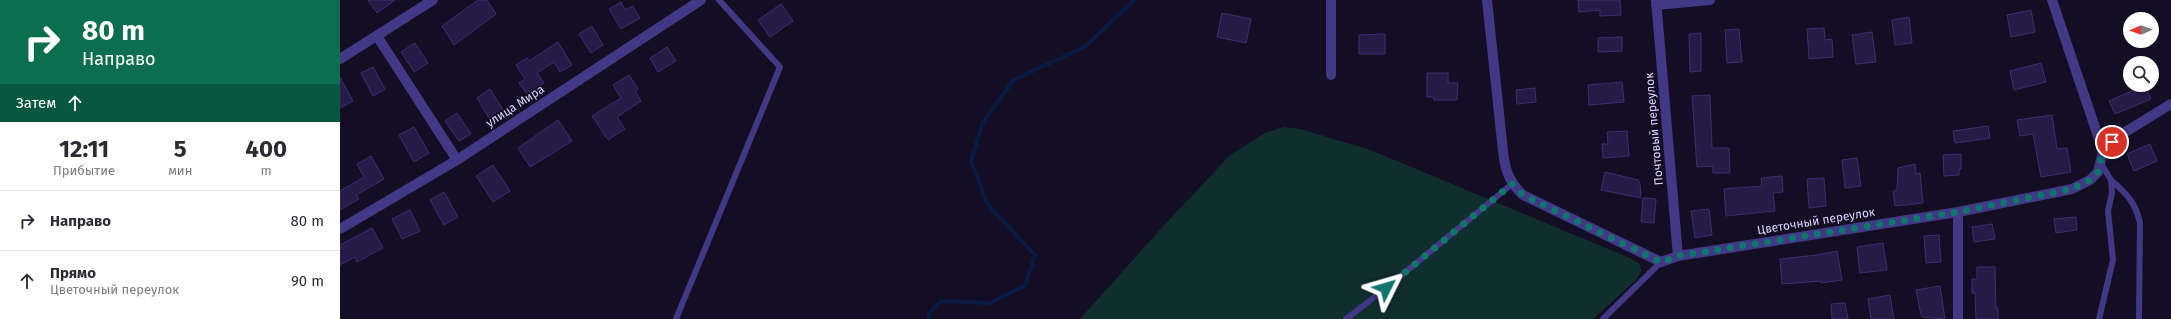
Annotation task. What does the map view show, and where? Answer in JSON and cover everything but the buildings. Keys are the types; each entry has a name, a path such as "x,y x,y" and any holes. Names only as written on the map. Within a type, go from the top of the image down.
{"street":[{"path":"340,59 433,0"},
{"name":"улица Мира","path":"340,229 457,160 701,0"},
{"path":"1331,75 1332,0"},
{"path":"1487,0 1505,169 1512,184 1523,195 1661,262"},
{"path":"1656,2 1710,0"},
{"path":"2052,0 2103,151 2122,134 2171,104"},
{"name":"Почтовый переулок","path":"1656,2 1678,256"},
{"path":"377,36 457,160"},
{"name":"Цветочный переулок","path":"1661,262 1678,256 1958,212 2072,189 2090,180 2098,172 2103,151"},
{"path":"1958,212 1958,319"}],"lane":[{"path":"676,319 780,67 719,0"},
{"path":"2100,162 2111,180 2129,196 2138,210 2141,240 2139,319"},
{"path":"2099,319 2113,260 2108,210 2112,193 2111,180"},
{"path":"1346,319 1512,184"},
{"path":"1603,319 1661,262"}],"green space":[{"path":"1284,127 1300,129 1368,149 1630,258 1640,264 1641,271 1637,279 1593,319 1080,319 1230,155 1265,133"}],"waterway":[{"path":"929,319 929,314 941,301 990,303 1025,286 1035,255 988,205 971,161 983,122 1013,81 1087,45 1134,0"}],"route":[{"path":"1386,288 1512,184 1523,195 1661,262 1678,256 1958,212 2072,189 2090,180 2098,172 2103,151 2112,142"}]}
